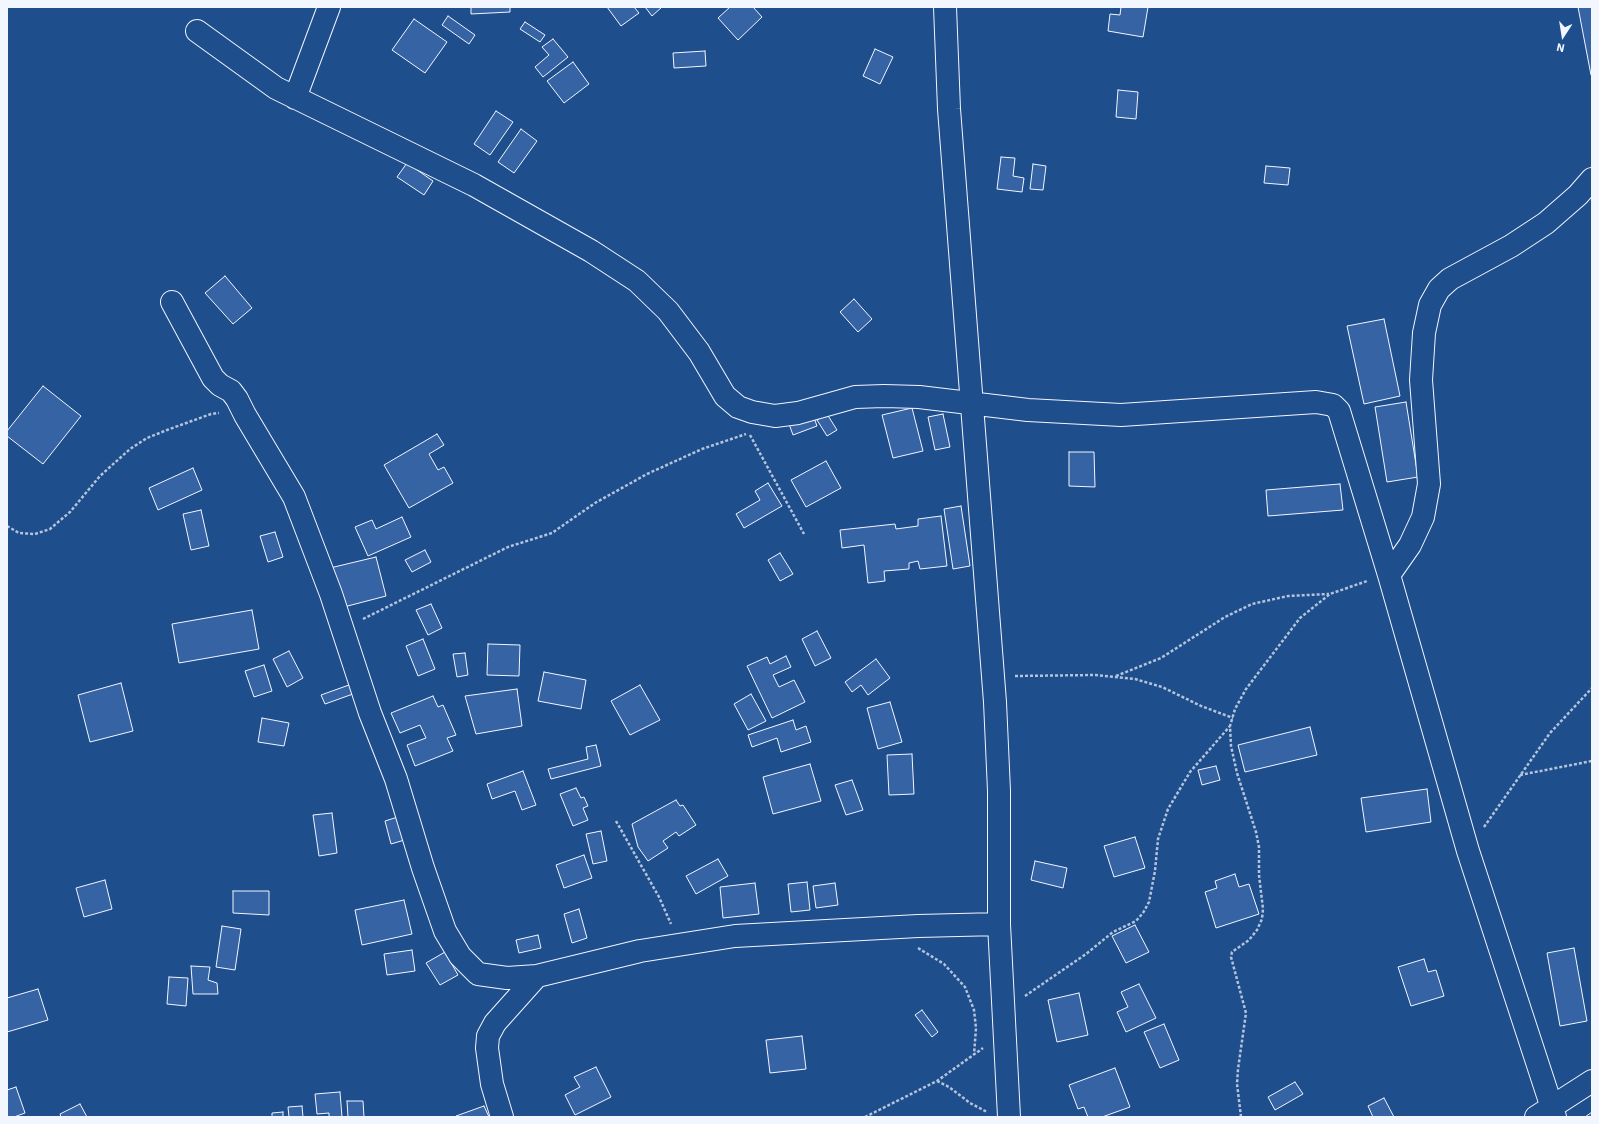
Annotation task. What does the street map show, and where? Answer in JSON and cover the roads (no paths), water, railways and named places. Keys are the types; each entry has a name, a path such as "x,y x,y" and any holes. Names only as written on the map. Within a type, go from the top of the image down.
{"street":[{"path":"295,98 329,7"},
{"path":"945,7 949,109 993,676 999,791 999,924 1004,1019 999,1115"},
{"path":"197,31 254,73 295,98 352,124 480,189 591,251 637,281 668,311 699,352 725,396 738,407 752,412 775,416 798,413 855,397 919,397 972,402 1028,410 1121,415 1316,402 1333,405 1339,411 1389,575 1468,851 1548,1114 1592,1081"},
{"path":"1389,575 1410,545 1423,516 1429,484 1421,380 1424,333 1430,305 1439,289 1450,279 1511,246 1546,223 1578,195 1592,179"},
{"path":"172,302 213,378 238,399 245,415 294,497 329,587 370,713 396,779 422,868 445,931 460,956 478,974 507,978 538,976 640,951 735,936 787,932 999,924"},
{"path":"502,1117 492,1084 487,1048 488,1036 495,1023 538,976"}]}
